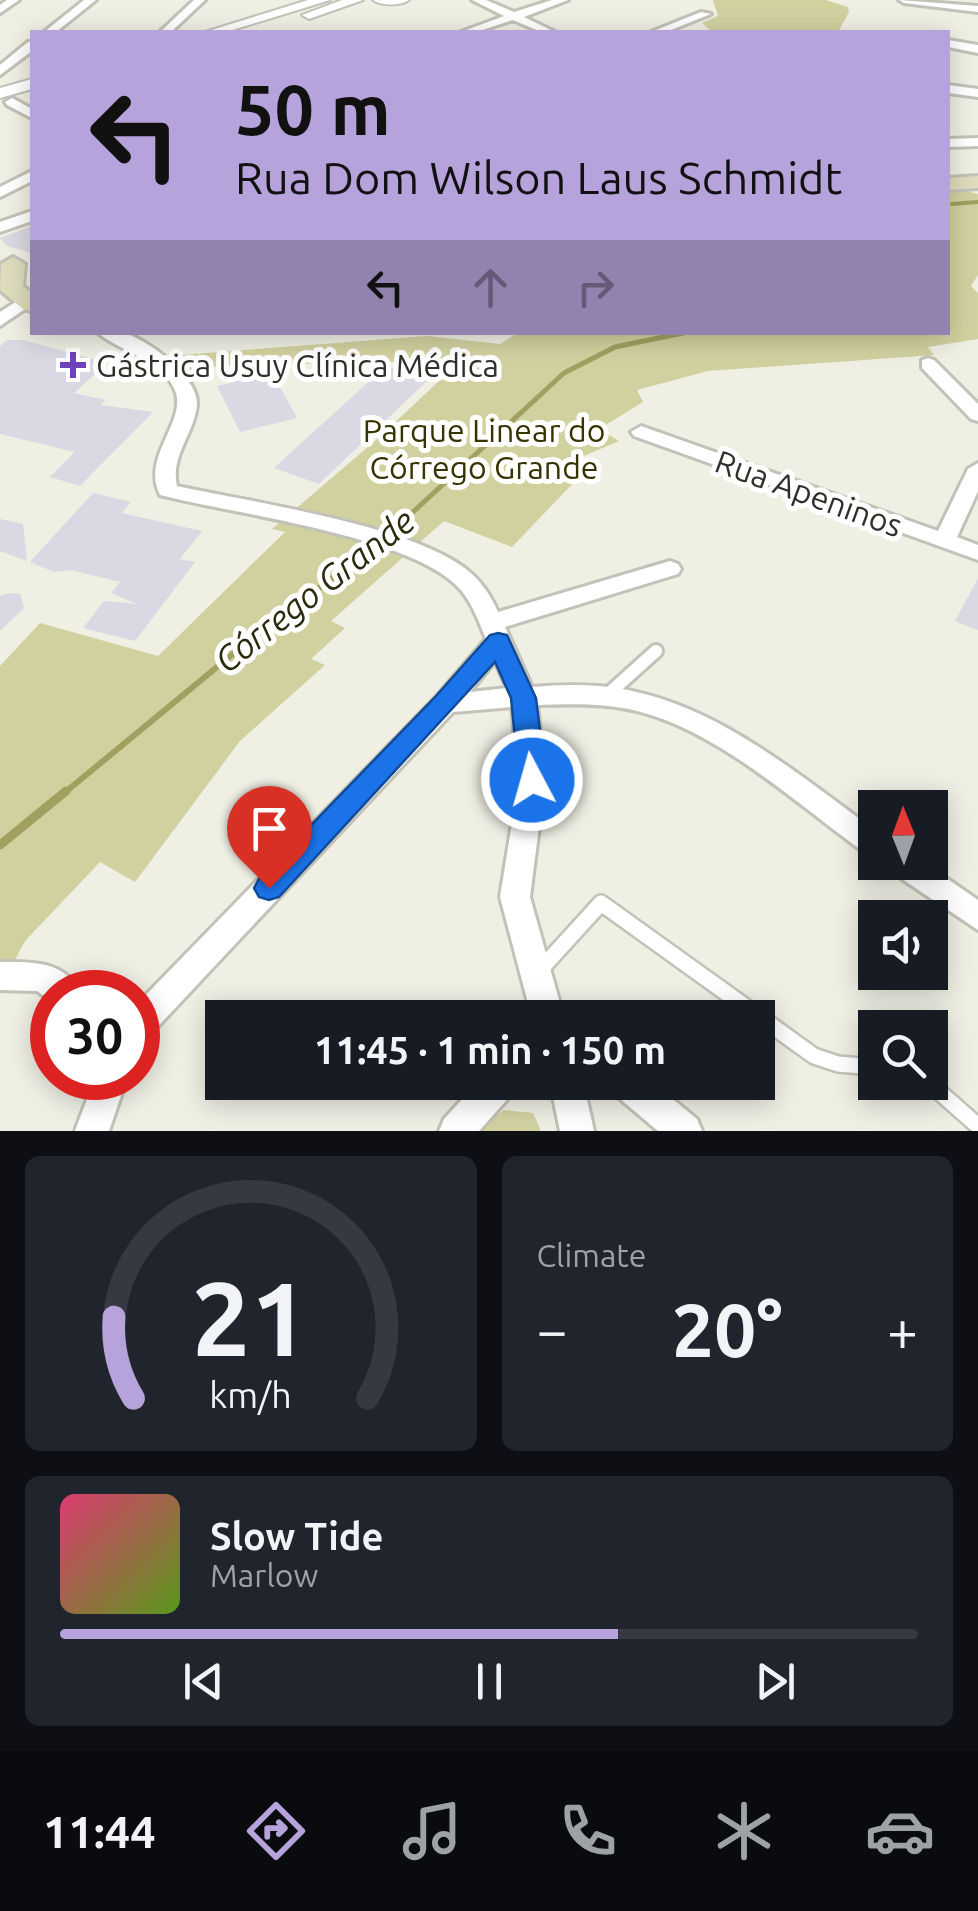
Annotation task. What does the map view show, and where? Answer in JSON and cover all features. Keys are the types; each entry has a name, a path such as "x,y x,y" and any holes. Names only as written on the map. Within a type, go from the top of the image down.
{"main road":[{"path":"11,264 10,288 30,300"}],"street":[{"path":"0,10 14,0"},
{"path":"52,30 90,0"},
{"path":"168,30 200,0"},
{"path":"227,30 323,0"},
{"path":"257,30 356,0"},
{"path":"380,0 402,0"},
{"path":"477,0 545,30"},
{"path":"472,30 562,0"},
{"path":"904,0 978,9"},
{"path":"662,30 705,14"},
{"path":"950,44 978,48"},
{"path":"0,70 30,47"},
{"path":"4,100 30,85"},
{"path":"950,89 978,93"},
{"path":"4,100 30,96"},
{"path":"4,100 30,113"},
{"path":"950,143 978,142"},
{"path":"0,193 30,177"},
{"path":"0,227 30,217"},
{"path":"0,321 30,300"},
{"path":"140,340 184,386 187,404 163,470 167,490 370,536 418,551 464,578 495,632 524,698 532,780 515,897 542,1000"},
{"path":"928,364 978,415"},
{"name":"Rua Apeninos","path":"641,432 978,553"},
{"path":"944,541 978,469"},
{"path":"160,1002 446,703 495,632 670,569"},
{"path":"446,703 606,696 665,711 701,728 858,834"},
{"path":"926,880 978,917"},
{"path":"0,976 30,977"},
{"path":"92,1131 104,1100"},
{"path":"456,1131 484,1100"},
{"path":"570,1100 577,1131"},
{"path":"647,1100 685,1131"}],"lane":[{"path":"606,696 656,652"},
{"path":"534,976 601,903 814,1056 858,1066"},
{"path":"948,1100 978,1126"}],"green space":[{"path":"713,0 826,0 848,7 849,12 839,30 710,30 702,23 718,16"},
{"name":"Parque Linear do Córrego Grande","path":"950,189 978,194 978,275 971,286 978,293 978,339 928,347 934,355 708,371 637,390 643,402 599,429 619,441 565,464 578,478 512,547 444,521 331,621 345,628 311,659 325,665 240,741 135,882 100,862 25,941 0,988 0,666 40,623 158,656 285,532 272,529 376,440 440,380 449,365 417,361 216,366 193,381 175,360 180,355 427,336 500,344 514,335 950,335"},
{"path":"504,1110 533,1113 541,1131 476,1131"}],"building":[{"path":"30,227 30,252 7,246 0,238"},
{"path":"7,340 24,340 107,363 74,393 106,400 100,405 153,412 80,486 50,477 75,452 0,434 0,346"},
{"path":"386,366 429,379 319,484 274,468"},
{"path":"272,373 297,418 240,432 217,386"},
{"path":"93,493 131,502 122,513 202,531 180,559 195,562 135,641 83,628 104,601 137,604 111,593 120,582 71,570 54,572 30,562"},
{"path":"0,519 23,524 27,561 0,551"},
{"path":"978,578 978,630 955,621"},
{"path":"20,594 24,608 0,631 0,596"}],"waterway":[{"path":"952,204 978,202"},
{"name":"Córrego Grande","path":"400,524 564,373 615,347 673,335"},
{"name":"Córrego Grande","path":"63,794 268,625 377,546 403,521"},
{"name":"Córrego Grande","path":"0,845 66,791"}],"place":[{"name":"Gástrica Usuy Clínica Médica","path":"73,365"}],"route":[{"path":"269,888 446,703 498,641 524,698 532,780"}]}
